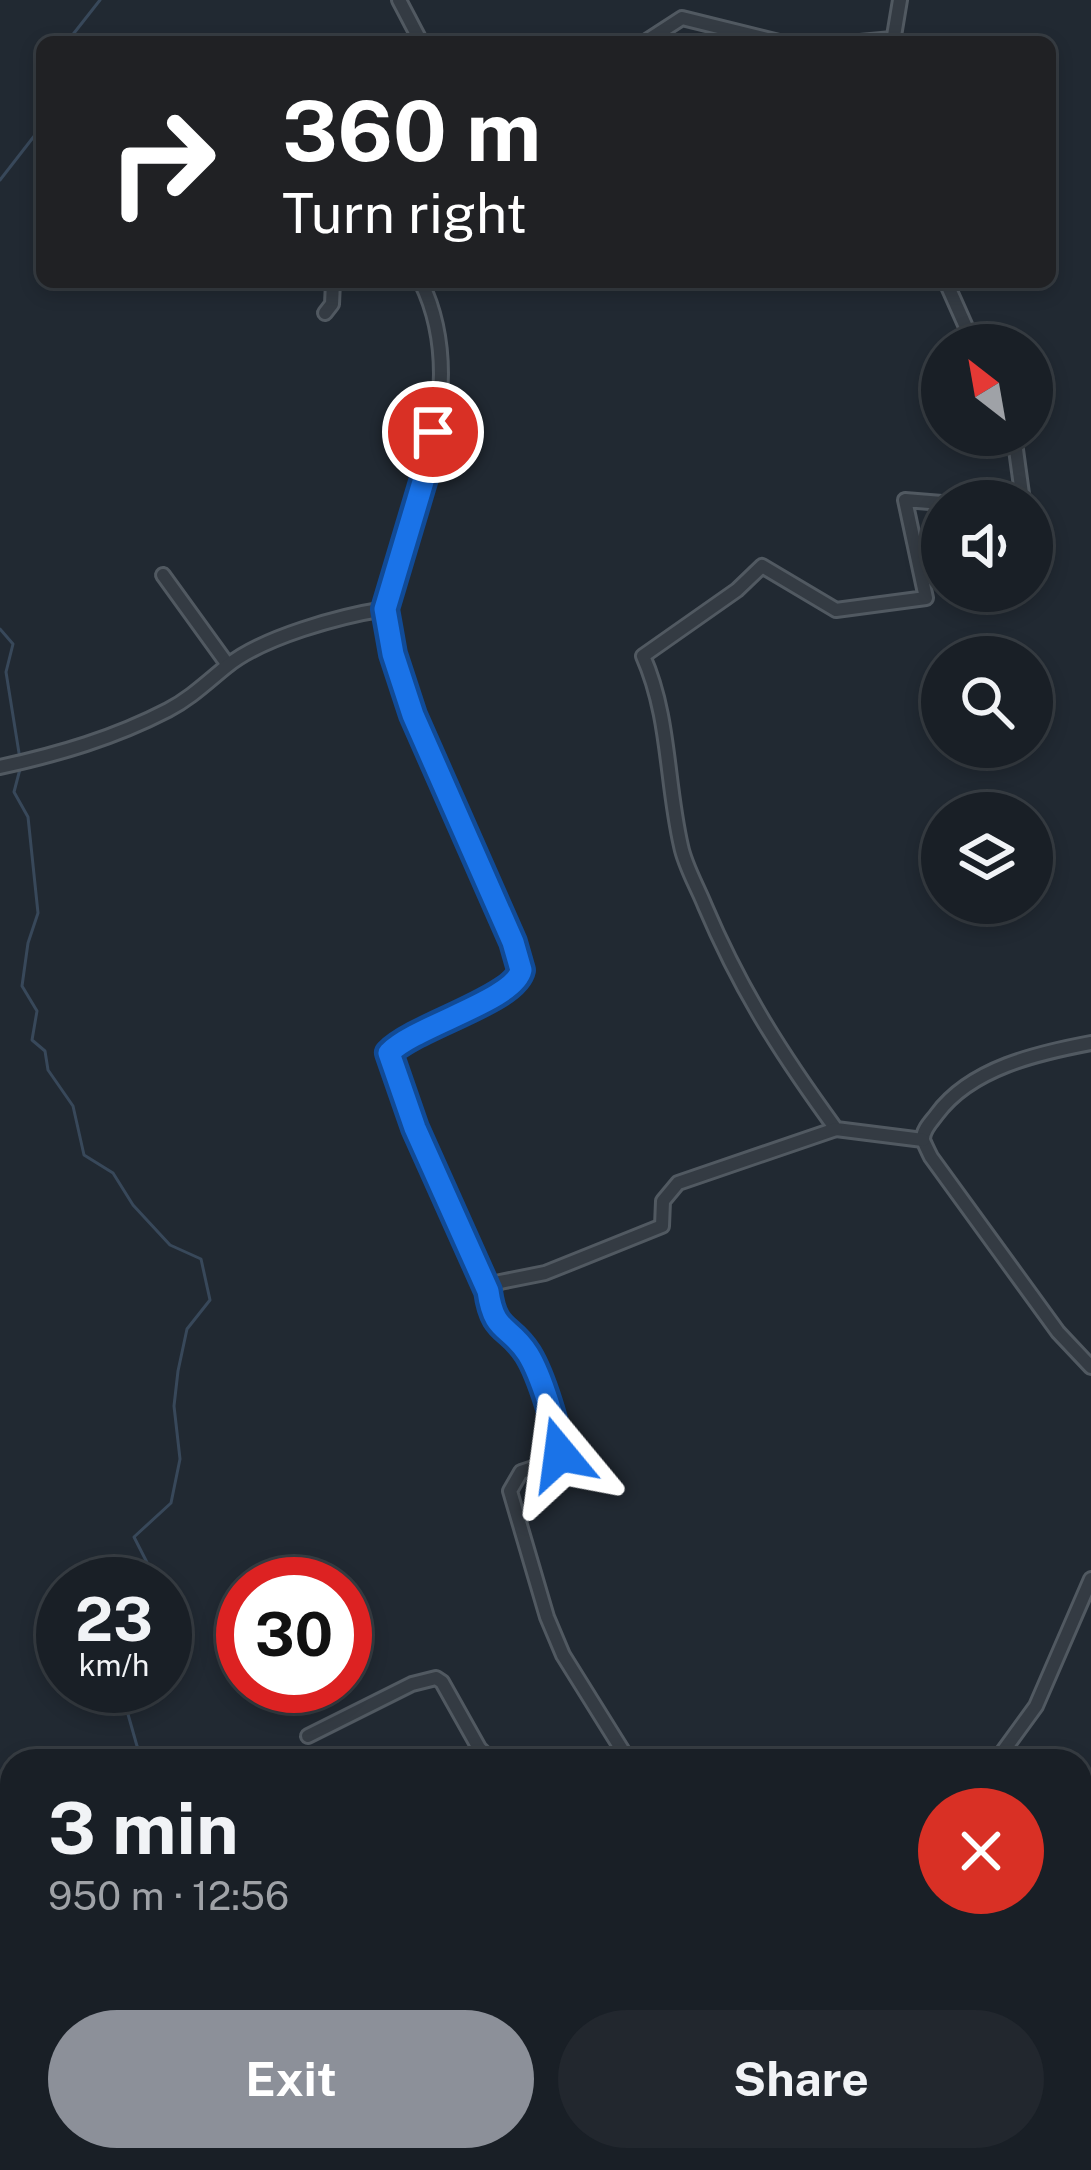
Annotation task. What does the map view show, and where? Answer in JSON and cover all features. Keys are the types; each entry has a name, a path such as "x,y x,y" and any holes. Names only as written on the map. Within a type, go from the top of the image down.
{"street":[{"path":"399,0 418,36"},
{"path":"893,36 900,0"},
{"path":"654,36 682,18 755,36"},
{"path":"325,313 332,304 333,288"},
{"path":"423,288 440,328 442,392 425,475 385,609 393,654 413,715 520,961 520,977 513,986 389,1053 415,1128 488,1291 494,1318 527,1352 560,1445 557,1460 521,1472 509,1491 547,1617 575,1676 621,1749"},
{"path":"949,288 965,324"},
{"path":"921,501 905,500 921,575"},
{"path":"836,1129 774,1045 724,949 681,849 664,720 643,656 737,590 762,566 836,610 921,599"},
{"path":"163,575 228,665"},
{"path":"0,767 121,733 184,701 228,665 319,625 385,609"},
{"path":"1091,1043 1037,1053 986,1075 948,1099 926,1128 923,1140 1058,1332 1091,1367"},
{"path":"488,1291 500,1282 545,1273 662,1226 663,1201 678,1183 836,1129 923,1140"},
{"path":"1004,1749 1046,1687 1091,1580"},
{"path":"308,1736 412,1684 436,1678 480,1749"}],"waterway":[{"path":"72,36 100,0"},
{"path":"0,180 36,134"},
{"path":"0,629 13,644 6,672 19,753"},
{"path":"20,769 14,792 28,817 38,913 22,986 37,1011 32,1040 45,1051 48,1070 73,1106 84,1155 113,1173 133,1205 170,1245 201,1259 210,1300 187,1329 174,1406 180,1459 171,1503 134,1537 144,1557"},
{"path":"128,1713 139,1749"}],"route":[{"path":"433,432 385,609 393,654 413,715 521,970 518,983 389,1053 415,1128 488,1291 494,1318 530,1358 560,1454"}]}
